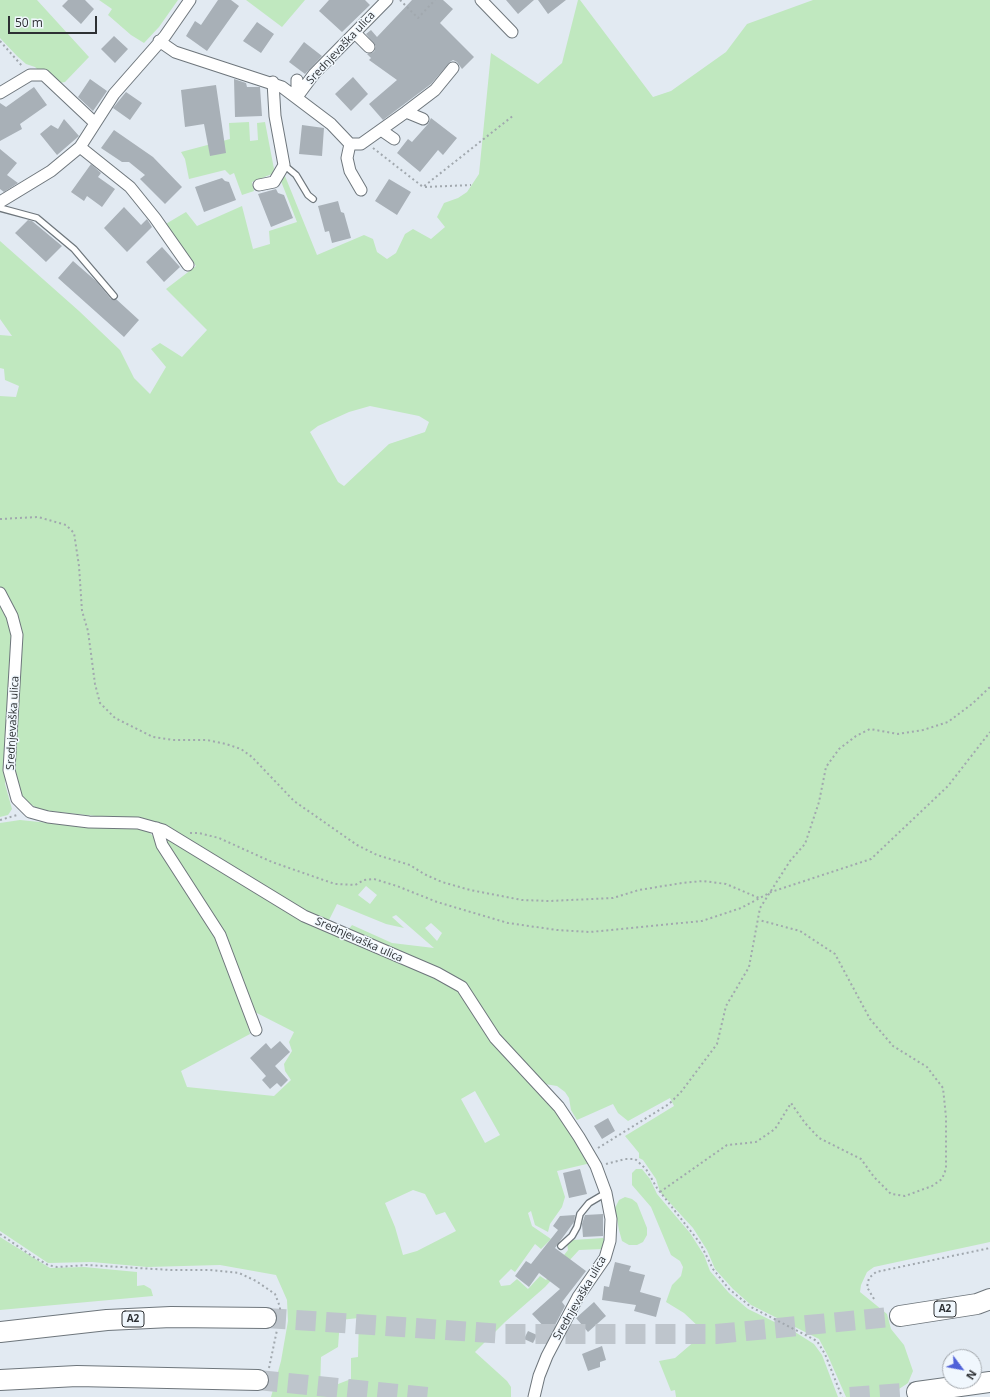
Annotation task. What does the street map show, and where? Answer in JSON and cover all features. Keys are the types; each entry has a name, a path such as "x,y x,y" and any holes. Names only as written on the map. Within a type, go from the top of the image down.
{"highway":[{"name":"A2","path":"900,1316 986,1302"},
{"name":"A2","path":"0,1332 107,1320 171,1317 274,1319"},
{"path":"0,1380 77,1376 263,1375"},
{"path":"917,1392 990,1382"}],"street":[{"path":"0,202 51,172 80,147 127,77 165,36 190,0"},
{"name":"Srednjevaška ulica","path":"297,97 314,74 387,0"},
{"path":"481,0 512,32"},
{"path":"354,33 369,47"},
{"path":"160,41 175,52 272,82 297,97 356,144"},
{"path":"362,190 350,171 347,158 356,144 381,130 406,112 453,68"},
{"path":"0,93 30,75 44,76 95,123"},
{"name":"Srednjevaška ulica","path":"297,80 297,97"},
{"path":"259,185 274,182 284,165 275,116 272,82"},
{"path":"406,112 422,119"},
{"path":"381,130 394,139"},
{"path":"80,147 130,188 155,218 188,265"},
{"name":"Srednjevaška ulica","path":"0,593 12,616 17,635 9,770 16,799 30,812 48,817 89,822 138,823 157,828 170,834 304,916 437,973 462,987 495,1038 559,1107 596,1166 606,1193 610,1226 610,1241 605,1258 578,1297 547,1356 539,1376 534,1397"},
{"path":"157,828 162,845 220,936 256,1030"}],"lane":[{"path":"284,165 296,175 308,195 313,199"},
{"path":"0,208 37,218 74,249 114,296"},
{"path":"561,1246 572,1236 577,1227 580,1214 589,1203 606,1193"}],"path":[{"path":"400,0 418,18 436,0"},
{"path":"0,41 30,75"},
{"path":"423,187 514,115"},
{"path":"356,144 375,149 423,187 471,185"},
{"path":"0,520 38,517 66,525 74,533 79,566 82,611 88,631 94,684 100,703 115,718 153,737 174,740 207,740 240,749 252,757 294,801 357,845 377,855 410,865 424,874 442,882 470,890 522,900 549,901 613,898 639,890 703,881 726,884 759,898"},
{"path":"589,1154 669,1104 681,1092 717,1044 726,1006 748,967 759,920 760,908 790,861 805,844 819,802 826,767 839,749 856,736 870,729 898,734 923,730 948,722 972,704 990,687"},
{"path":"170,834 199,833 219,838 272,862 335,884 355,885 364,880 374,879 397,886 437,902 508,923 557,930 590,932 702,921 741,908 771,892 871,859 948,786 990,732"},
{"path":"0,820 30,812"},
{"path":"660,1192 727,1146 756,1142 769,1134 775,1129 791,1103 805,1123 819,1138 862,1159 874,1177 891,1194 905,1196 932,1186 942,1179 946,1169 946,1117 943,1088 927,1066 893,1046 870,1018 835,954 800,931 759,920"},
{"path":"596,1166 625,1159 635,1160 646,1168 660,1192 700,1243 713,1270 729,1289 752,1307 817,1341 825,1354 842,1397"},
{"path":"0,1234 48,1265 87,1265 171,1270 210,1270 239,1273 256,1281 275,1294 280,1307 274,1319 263,1375"},
{"path":"874,1299 867,1287 869,1278 876,1272 990,1248"}],"green space":[{"path":"0,0 37,0 89,57 65,82 60,83 56,87 35,67 26,64 0,38"},
{"path":"99,0 178,0 159,27 144,43 131,35 108,15 112,9"},
{"path":"246,0 305,0 282,27"},
{"path":"578,0 580,0 653,97 671,91 726,52 747,24 813,0 990,0 990,1242 874,1267 867,1272 861,1285 860,1292 887,1314 891,1329 904,1345 913,1371 908,1383 899,1389 896,1397 846,1397 819,1339 751,1305 733,1289 715,1269 707,1250 693,1228 660,1192 656,1179 643,1160 639,1158 639,1153 625,1136 674,1106 670,1098 628,1121 618,1113 613,1104 577,1120 571,1110 569,1098 565,1092 557,1086 545,1084 496,1033 473,995 349,929 352,925 392,943 434,948 396,915 392,917 404,928 386,924 337,904 328,922 133,820 40,810 27,802 18,789 12,774 20,655 0,590 0,396 16,397 19,386 5,380 4,369 0,368 0,335 12,336 0,319 0,241 79,311 120,350 134,378 150,394 166,367 151,349 160,343 182,357 207,330 166,289 196,266 164,225 186,212 197,226 242,206 253,249 270,244 269,231 297,222 279,176 285,176 317,255 364,235 373,239 377,252 387,259 396,253 405,234 413,229 431,239 445,227 437,217 444,203 458,198 467,192 479,174 491,53 538,84 562,63","holes":["370,406 419,416 429,422 425,432 389,444 344,486 338,482 310,432 318,426 349,412","366,886 377,895 370,904 358,895","431,923 442,933 437,941 425,928"]},
{"path":"249,122 250,141 258,140 257,123 265,122 274,169 272,174 252,182 254,191 242,195 234,173 230,175 225,170 189,179 185,159 181,152 230,139 229,123"},
{"path":"0,601 11,622 13,640 5,784 12,809 8,815 0,817"},
{"path":"20,820 69,825 145,828 154,837 208,923 223,954 250,1034 181,1071 187,1087 274,1096 291,1080 285,1071 284,1064 292,1051 289,1042 294,1032 251,1010 229,951 164,843 166,836 218,869 455,987 545,1096 591,1163 557,1171 565,1197 562,1207 550,1224 548,1232 535,1225 531,1211 528,1213 532,1226 551,1239 541,1249 535,1244 515,1272 511,1269 499,1281 501,1286 510,1285 517,1279 528,1289 540,1276 546,1280 565,1257 564,1255 568,1250 567,1243 573,1240 603,1238 606,1241 603,1249 579,1250 545,1287 505,1322 475,1352 507,1381 511,1387 511,1397 271,1397 281,1361 288,1321 287,1300 276,1275 220,1265 147,1267 92,1262 48,1263 0,1231 0,823","holes":["475,1091 500,1135 485,1143 461,1099","413,1190 425,1194 436,1215 445,1212 456,1231 417,1251 403,1255 395,1227 385,1203","359,1318 358,1357 351,1358 351,1379 320,1391 321,1357 338,1347 340,1320"]},
{"path":"636,1169 642,1169 650,1179 657,1194 690,1233 704,1255 710,1271 729,1293 748,1309 795,1332 814,1344 822,1355 838,1397 676,1397 675,1390 671,1391 659,1361 675,1358 696,1340 700,1334 700,1328 684,1313 666,1302 672,1285 681,1276 683,1267 680,1261 671,1255 651,1207 632,1185 632,1173"},
{"path":"625,1197 632,1199 637,1203 647,1228 647,1235 643,1242 637,1245 629,1245 622,1241 619,1230 615,1208 619,1200"},
{"path":"0,1237 50,1268 84,1267 137,1272 137,1286 144,1285 151,1289 153,1296 0,1310"}],"building":[{"path":"68,0 85,0 94,9 81,24 62,6"},
{"path":"218,0 231,0 239,6 207,51 186,36 195,21 201,25"},
{"path":"329,0 365,0 370,5 342,32 319,11"},
{"path":"412,0 443,0 453,9 440,23 474,57 462,69 457,62 453,60 450,62 431,84 383,120 369,104 397,80 369,60 371,58 367,54 374,52 376,46 366,34 371,30 377,37"},
{"path":"506,0 534,0 518,14"},
{"path":"538,0 566,0 548,14"},
{"path":"257,22 274,34 261,53 243,41"},
{"path":"114,36 128,49 115,63 101,49"},
{"path":"304,42 322,56 305,74 289,62"},
{"path":"353,77 368,94 351,111 335,94"},
{"path":"90,79 107,91 93,111 78,97"},
{"path":"234,79 246,83 247,87 260,87 262,116 235,117"},
{"path":"216,85 226,153 210,156 204,124 185,127 181,90"},
{"path":"34,87 47,105 20,124 22,129 0,141 0,103 6,107"},
{"path":"126,92 142,103 130,120 113,108"},
{"path":"431,118 457,138 443,155 438,150 420,172 397,153 408,139 412,142 428,124"},
{"path":"64,119 79,136 57,155 40,134 51,125 58,129"},
{"path":"302,125 324,128 322,156 299,154"},
{"path":"114,130 153,157 182,187 165,204 140,179 145,175 129,162 122,162 101,148"},
{"path":"0,149 17,163 7,175 18,183 4,192 0,189"},
{"path":"91,164 101,173 98,177 115,189 102,207 87,196 84,201 71,192"},
{"path":"222,178 229,182 236,200 204,212 195,187"},
{"path":"389,179 411,192 397,215 375,201"},
{"path":"276,189 278,193 284,195 293,218 271,227 258,194"},
{"path":"338,201 341,212 344,213 351,238 332,243 329,231 325,232 318,206"},
{"path":"124,207 141,225 147,219 152,227 127,252 104,228"},
{"path":"28,220 32,221 62,246 46,262 15,233"},
{"path":"162,247 180,267 164,282 146,262"},
{"path":"73,261 96,281 111,299 116,299 139,320 124,337 58,278"},
{"path":"280,1041 290,1052 275,1066 288,1080 281,1087 277,1083 270,1089 262,1080 266,1076 250,1058 266,1043 271,1049"},
{"path":"608,1118 615,1131 602,1139 594,1126"},
{"path":"580,1169 587,1194 569,1198 563,1173"},
{"path":"603,1214 603,1236 583,1237 582,1224 585,1215"},
{"path":"575,1215 574,1222 555,1248 586,1271 562,1302 565,1306 554,1327 549,1332 532,1314 560,1289 539,1273 529,1287 515,1276 526,1261 531,1264 558,1230 553,1226 560,1216"},
{"path":"615,1262 631,1266 629,1271 645,1275 640,1292 661,1298 656,1317 634,1311 636,1305 602,1300 604,1286 609,1287"},
{"path":"594,1302 606,1316 588,1332 576,1318"},
{"path":"528,1331 537,1335 533,1343 524,1339"},
{"path":"602,1346 606,1360 600,1362 600,1367 588,1371 582,1354"}],"tunnel":[{"path":"266,1318 505,1334 716,1334 900,1316"},
{"path":"258,1380 428,1397"},
{"path":"850,1397 917,1392"}]}
